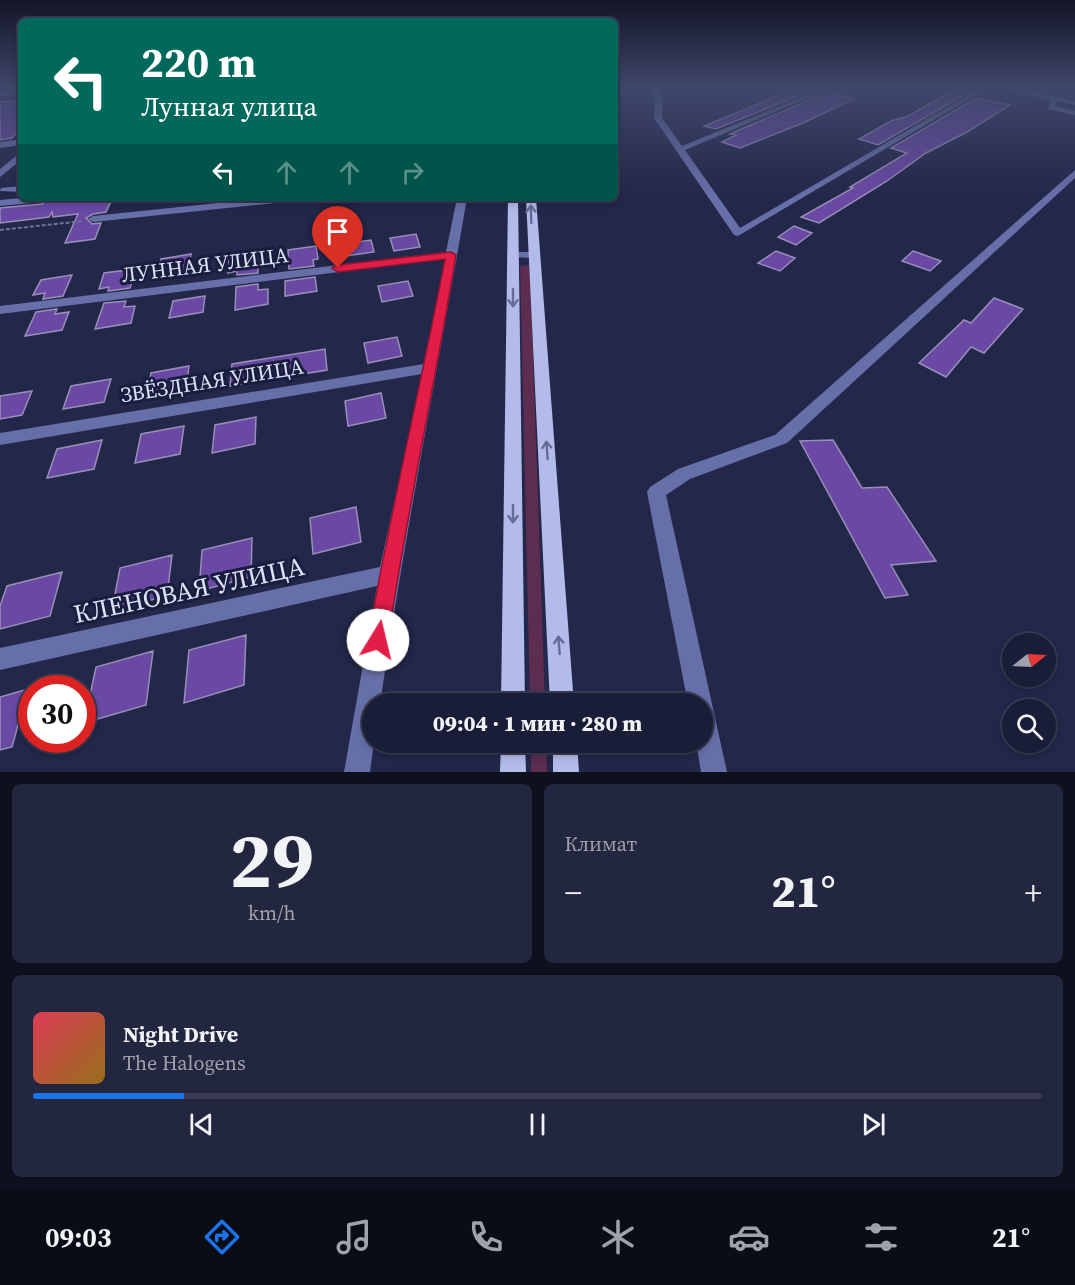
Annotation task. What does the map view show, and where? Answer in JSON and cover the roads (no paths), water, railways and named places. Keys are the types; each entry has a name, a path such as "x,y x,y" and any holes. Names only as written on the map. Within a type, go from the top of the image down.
{"main road":[{"path":"513,201 513,693"},
{"path":"531,201 561,693"},
{"path":"513,753 513,772"},
{"path":"565,753 566,772"}],"street":[{"path":"662,124 738,234 924,124"},
{"path":"681,149 742,124"},
{"path":"0,137 18,135"},
{"path":"0,145 18,142"},
{"path":"0,174 18,158"},
{"path":"698,693 656,492 684,474 780,438 1075,173"},
{"path":"4,190 18,189"},
{"path":"0,203 18,201"},
{"path":"40,210 47,201"},
{"path":"93,219 265,201"},
{"path":"357,772 389,574 431,368 461,201"},
{"name":"ЛУННАЯ УЛИЦА","path":"0,310 451,255"},
{"path":"513,255 533,255"},
{"name":"ЗВЁЗДНАЯ УЛИЦА","path":"0,439 431,368"},
{"name":"КЛЕНОВАЯ УЛИЦА","path":"0,659 389,574"},
{"path":"710,753 714,772"}]}
